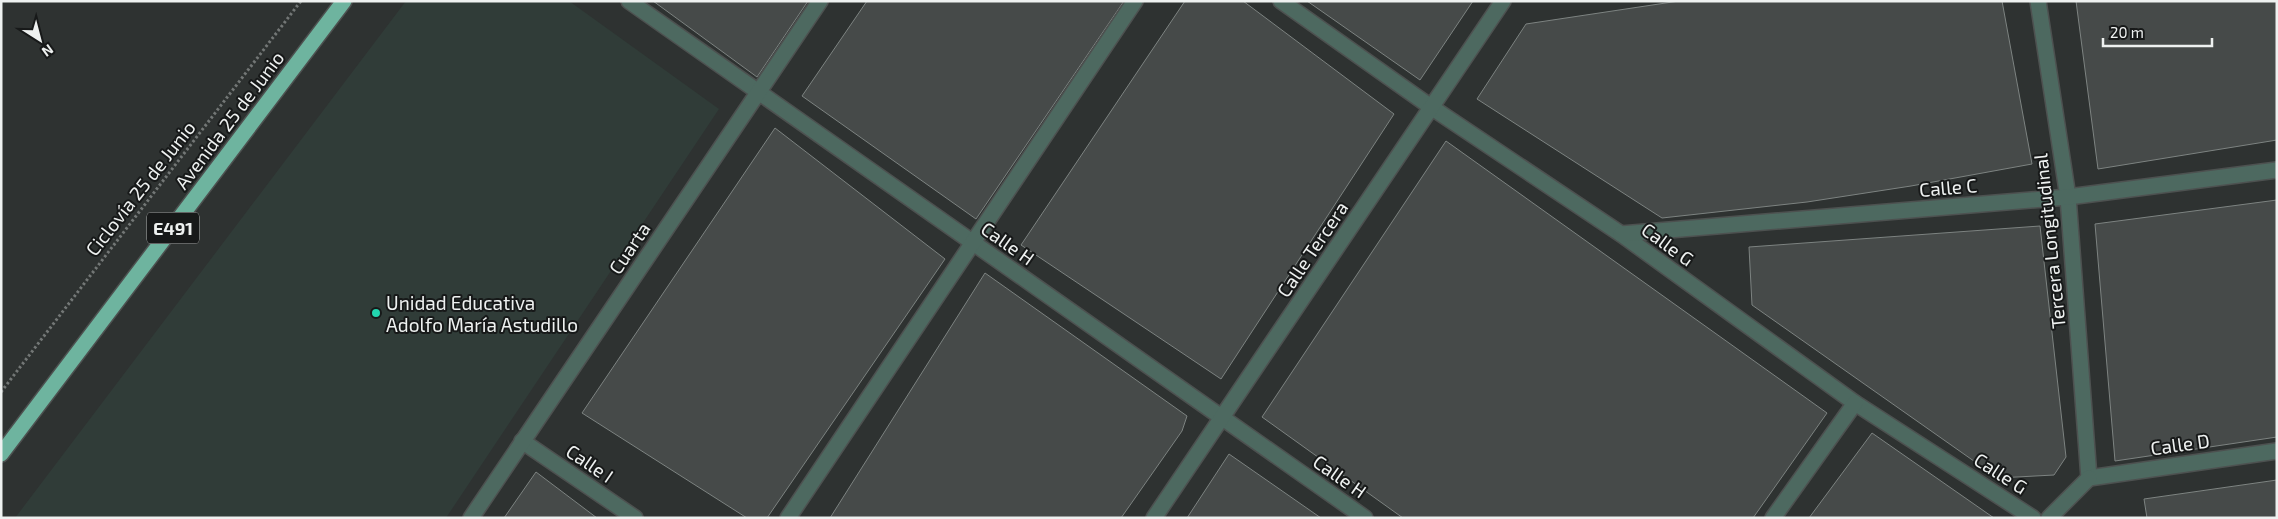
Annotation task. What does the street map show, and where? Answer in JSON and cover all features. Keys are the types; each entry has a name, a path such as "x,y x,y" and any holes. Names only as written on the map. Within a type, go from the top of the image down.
{"highway":[{"name":"Avenida 25 de Junio","path":"1,454 344,1"}],"street":[{"name":"Calle H","path":"629,1 1365,518"},
{"name":"Cuarta","path":"471,518 820,1"},
{"path":"788,518 1135,1"},
{"name":"Calle G","path":"1281,1 1432,107 1621,234 1855,403 2033,518"},
{"name":"Calle Tercera","path":"1154,518 1503,1"},
{"name":"Tercera Longitudinal","path":"2038,1 2068,197 2089,478"},
{"name":"Calle C","path":"1621,234 2068,197 2277,170"},
{"path":"1773,518 1855,403"},
{"name":"Calle I","path":"522,441 635,518"},
{"name":"Calle D","path":"2089,478 2277,450"},
{"path":"2049,518 2089,478"}],"path":[{"name":"Ciclovía 25 de Junio","path":"1,392 301,1"}],"shaded area":[{"name":"Unidad Educativa Adolfo María Astudillo","path":"406,1 569,1 719,109 446,518 15,518"}],"building":[{"path":"653,1 808,1 757,77"},
{"path":"867,1 1124,1 976,219 802,96"},
{"path":"1185,1 1243,1 1394,114 1221,379 1021,245"},
{"path":"1307,1 1473,1 1420,80"},
{"path":"1679,1 2002,1 2032,164 1911,186 1807,202 1662,218 1477,99 1526,24"},
{"path":"2076,1 2277,1 2277,140 2098,169"},
{"path":"775,128 945,259 767,518 747,518 582,413"},
{"path":"1446,141 1827,413 1753,518 1403,518 1262,417"},
{"path":"2277,200 2277,437 2115,461 2095,224"},
{"path":"2040,226 2066,457 2054,475 1998,478 1752,305 1749,247"},
{"path":"985,273 1187,416 1182,431 1121,518 830,518"},
{"path":"1872,433 1994,518 1809,518"},
{"path":"1229,454 1321,518 1187,518"},
{"path":"536,472 597,518 504,518"},
{"path":"2277,480 2277,518 2147,518 2144,499"}],"place":[{"name":"Unidad Educativa Adolfo María Astudillo","path":"376,313"}]}
